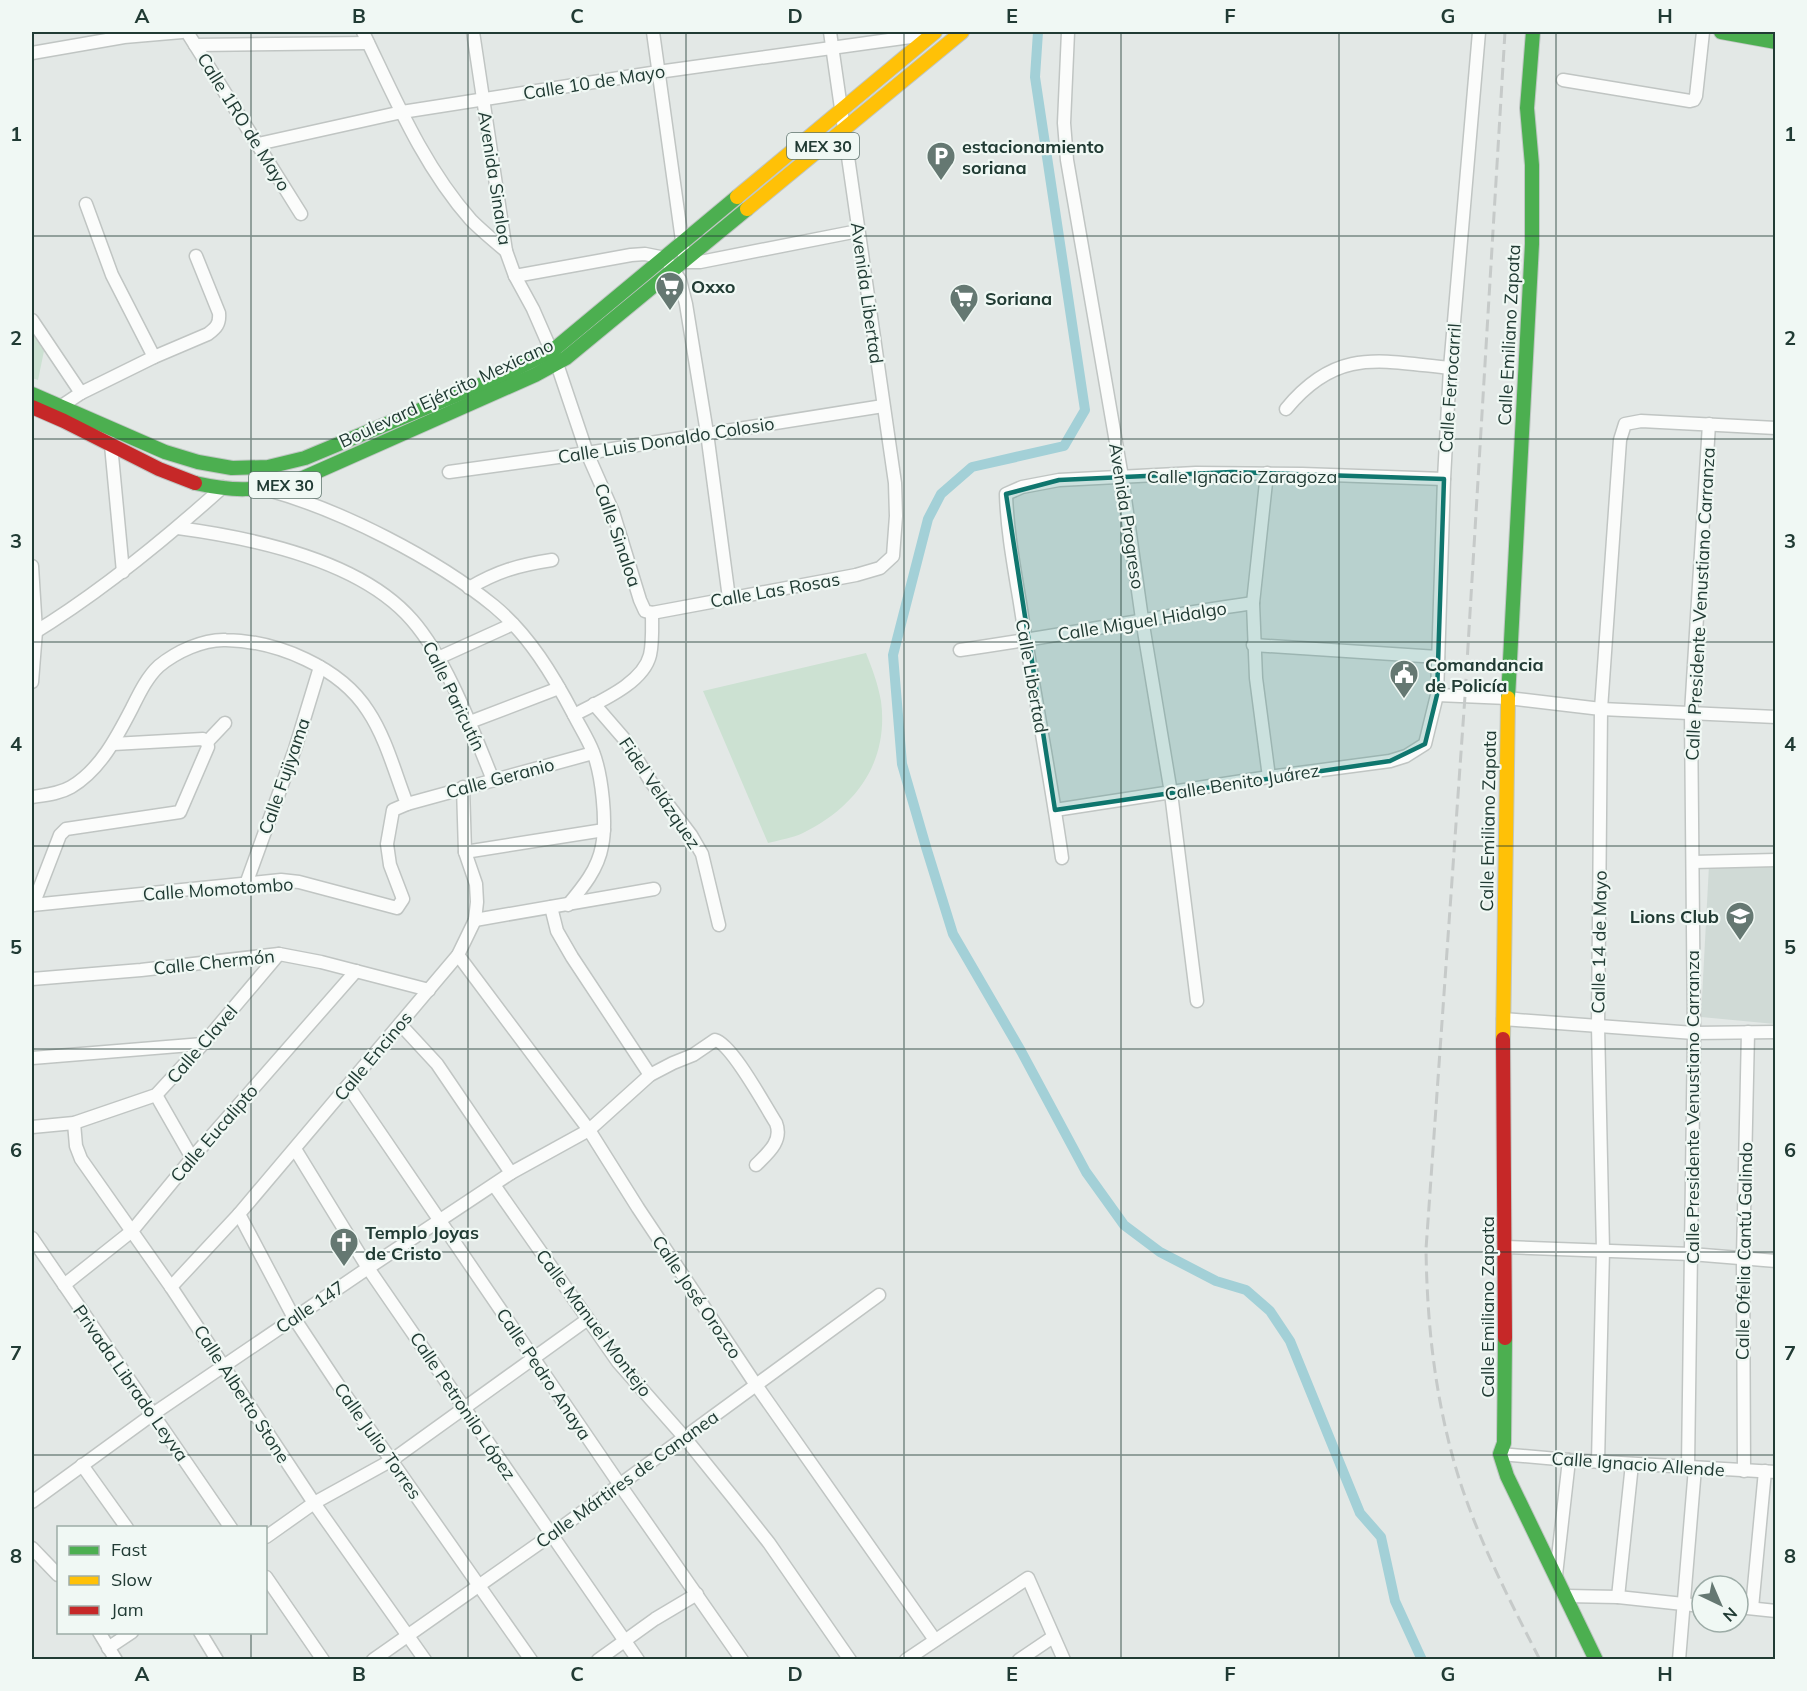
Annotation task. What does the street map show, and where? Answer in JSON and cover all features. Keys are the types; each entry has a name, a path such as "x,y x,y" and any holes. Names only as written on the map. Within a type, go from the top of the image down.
{"main road":[{"name":"Boulevard Ejército Mexicano","path":"32,394 63,405 162,451 195,462 227,468 274,467 305,458 497,378 554,358 665,258 934,32"},
{"name":"Boulevard Ejército Mexicano","path":"32,406 111,445 127,456 164,472 204,485 277,488 315,473 595,336 962,32"},
{"name":"Calle Emiliano Zapata","path":"1533,32 1527,108 1532,165 1532,244 1508,698 1503,1019 1506,1247 1504,1443 1500,1454 1507,1476 1596,1659"},
{"path":"1721,32 1775,42"}],"street":[{"name":"Calle 1RO de Mayo","path":"184,32 195,45 301,214"},
{"path":"32,53 124,37 184,32"},
{"name":"Avenida Sinaloa","path":"473,32 506,251 515,276 554,358"},
{"path":"653,32 682,244 680,280 707,433 729,598"},
{"name":"Avenida Libertad","path":"830,32 895,483 896,516 893,556"},
{"name":"Calle 10 de Mayo","path":"258,144 402,112 934,32"},
{"name":"Avenida Progreso","path":"1068,32 1064,123 1067,160 1122,477 1142,619 1171,793 1197,1001"},
{"name":"Calle Ferrocarril","path":"1425,744 1437,695 1450,368 1479,32"},
{"path":"1563,80 1694,100 1703,32"},
{"path":"195,45 366,37 416,139 452,195 471,220 506,251"},
{"path":"86,204 112,275 154,357"},
{"path":"515,276 631,255 665,258 680,266 858,231"},
{"path":"63,405 81,393 154,357 208,334 216,328 219,321 216,305 196,256"},
{"path":"32,320 81,393"},
{"name":"Calle Sinaloa","path":"554,358 586,453 613,512 640,600 645,611 652,613"},
{"path":"1287,409 1313,381 1330,371 1350,364 1370,362 1450,368"},
{"name":"Calle Luis Donaldo Colosio","path":"449,472 586,453 883,406"},
{"name":"Calle 14 de Mayo","path":"1599,1462 1603,1250 1598,1026 1601,709 1618,455 1621,432 1625,424 1648,421 1709,424"},
{"path":"1709,424 1776,428"},
{"name":"Calle Presidente Venustiano Carranza","path":"1679,1659 1685,1605 1691,1468 1694,1033 1691,713 1709,424"},
{"path":"111,445 123,572"},
{"name":"Calle Ignacio Zaragoza","path":"1006,494 1022,487 1059,480 1196,473 1444,478"},
{"path":"1267,473 1253,603 1253,645 1269,777"},
{"path":"34,632 123,572 178,528 223,487"},
{"path":"264,489 317,507 388,539 419,556 469,588 513,624 541,659 593,753 600,787 604,830 602,847 596,865 585,885 568,904"},
{"name":"Calle Libertad","path":"1006,494 1008,529 1025,641 1062,858"},
{"name":"Calle Paricutín","path":"178,528 218,533 318,560 358,578 387,596 412,619 438,658 470,722 493,780"},
{"name":"Calle Las Rosas","path":"652,613 856,575 880,568 893,556"},
{"path":"469,588 501,571 552,560"},
{"path":"32,566 34,632 32,682"},
{"name":"Calle Miguel Hidalgo","path":"960,650 1253,603"},
{"path":"574,715 621,689 642,670 650,656 652,613"},
{"path":"438,658 513,624"},
{"path":"32,797 55,793 72,786 86,775 113,744 144,686 157,668 168,659 191,647 224,640 246,642 293,655 320,667 356,695 369,712 382,740 406,804"},
{"path":"1253,645 1438,657"},
{"name":"Calle Fujiyama","path":"246,884 295,749 320,667"},
{"path":"470,722 559,688"},
{"path":"1437,695 1508,698 1601,709 1776,717"},
{"name":"Fidel Velázquez","path":"594,704 626,741 651,782 691,835 702,854 719,925"},
{"path":"32,905 60,835 66,829 177,814 183,807 208,747 207,742 225,723"},
{"path":"113,744 203,739 207,742"},
{"name":"Calle Benito Juárez","path":"1055,810 1390,761 1406,756 1425,744"},
{"name":"Calle Geranio","path":"406,804 593,753"},
{"name":"Calle Encinos","path":"171,1287 239,1214 458,955 476,920 476,884 465,852 463,787"},
{"name":"Calle Momotombo","path":"32,905 281,880 299,882 389,908 397,908 403,899 402,891 390,865 387,844 393,810 406,804"},
{"path":"465,852 604,830"},
{"path":"1693,862 1776,860"},
{"path":"476,920 654,889"},
{"path":"551,907 553,921 567,949 650,1075"},
{"name":"Calle Chermón","path":"32,979 141,970 279,954 297,956 429,990"},
{"name":"Calle Clavel","path":"32,1127 74,1123 156,1095 203,1044 279,954"},
{"name":"Calle José Orozco","path":"458,955 589,1130 756,1385 935,1640"},
{"name":"Calle Eucalipto","path":"64,1286 132,1231 192,1158 356,971"},
{"path":"1503,1019 1694,1033 1776,1032"},
{"path":"400,1024 437,1064 511,1173"},
{"name":"Calle Ofelia Cantú Galindo","path":"1744,1471 1743,1258 1748,1032"},
{"name":"Calle 147","path":"32,1502 153,1414 368,1268 511,1173 589,1130 650,1075 693,1055 715,1040 723,1043 743,1070 779,1131 775,1143 756,1165"},
{"path":"32,1058 203,1044"},
{"name":"Calle Pedro Anaya","path":"348,1086 620,1485 742,1659"},
{"path":"156,1095 192,1158"},
{"name":"Calle Alberto Stone","path":"74,1123 76,1146 81,1159 224,1365 314,1503 425,1659"},
{"name":"Calle Petronilo López","path":"295,1149 368,1268 638,1659"},
{"name":"Calle Manuel Montejo","path":"494,1185 618,1362 685,1438 769,1543 850,1659"},
{"name":"Calle Julio Torres","path":"239,1214 294,1318 478,1586 531,1659"},
{"name":"Privada Librado Leyva","path":"32,1238 230,1526"},
{"path":"1506,1247 1691,1254 1776,1261"},
{"name":"Calle Mártires de Cananea","path":"373,1659 551,1535 879,1295"},
{"path":"267,1536 314,1503 392,1460 588,1319"},
{"name":"Calle Ignacio Allende","path":"1500,1454 1770,1472"},
{"path":"1555,1578 1569,1460"},
{"path":"1618,1597 1632,1464"},
{"path":"82,1465 126,1526"},
{"path":"1770,1472 1752,1608 1776,1611"},
{"path":"32,1548 57,1574"},
{"path":"267,1578 323,1659"},
{"path":"906,1659 1028,1578 1064,1659"},
{"path":"598,1659 698,1594"},
{"path":"1566,1596 1618,1597 1690,1605"},
{"path":"100,1634 116,1659"},
{"path":"108,1648 129,1634"},
{"path":"201,1634 217,1659"},
{"path":"1019,1659 1053,1637"}],"highlighted area":[{"path":"1232,472 1444,479 1437,695 1425,744 1390,761 1055,810 1006,494 1059,480"}],"shaded area":[{"name":"Lions Club","path":"1709,865 1775,867 1775,1024 1701,1017"}],"green space":[{"path":"32,332 44,351 38,380 32,378"},
{"path":"866,653 881,701 880,744 874,763 865,780 839,810 799,835 768,843 703,691"}],"waterway":[{"path":"1038,32 1035,77 1085,410 1064,446 972,467 941,494 928,519 893,655 902,764 953,934 1021,1051 1086,1172 1124,1225 1160,1252 1216,1281 1246,1290 1270,1311 1290,1341 1360,1513 1381,1537 1395,1601 1422,1660"}],"railway":[{"path":"1505,32 1465,696 1426,1249 1428,1302 1436,1380 1453,1458 1480,1536 1540,1660"}],"traffic: fast":[{"path":"1508,698 1532,244 1532,165 1527,108 1533,32"},
{"path":"1721,32 1776,42"},
{"path":"32,394 165,452 198,462 232,468 268,467 305,458 497,378 552,351 737,197"},
{"path":"195,483 222,488 246,489 296,481 535,375 566,358 747,209"},
{"path":"1505,1338 1504,1443 1500,1454 1507,1476 1596,1660"}],"traffic: slow":[{"path":"737,197 935,32"},
{"path":"747,209 962,32"},
{"path":"1503,1039 1508,698"}],"traffic: jam":[{"path":"32,407 159,469 195,483"},
{"path":"1503,1039 1505,1338"}],"place":[{"name":"estacionamiento soriana","path":"941,182"},
{"name":"Oxxo","path":"670,312"},
{"name":"Soriana","path":"964,324"},
{"name":"Comandancia de Policía","path":"1404,700"},
{"name":"Lions Club","path":"1740,942"},
{"name":"Templo Joyas de Cristo","path":"344,1268"}]}
